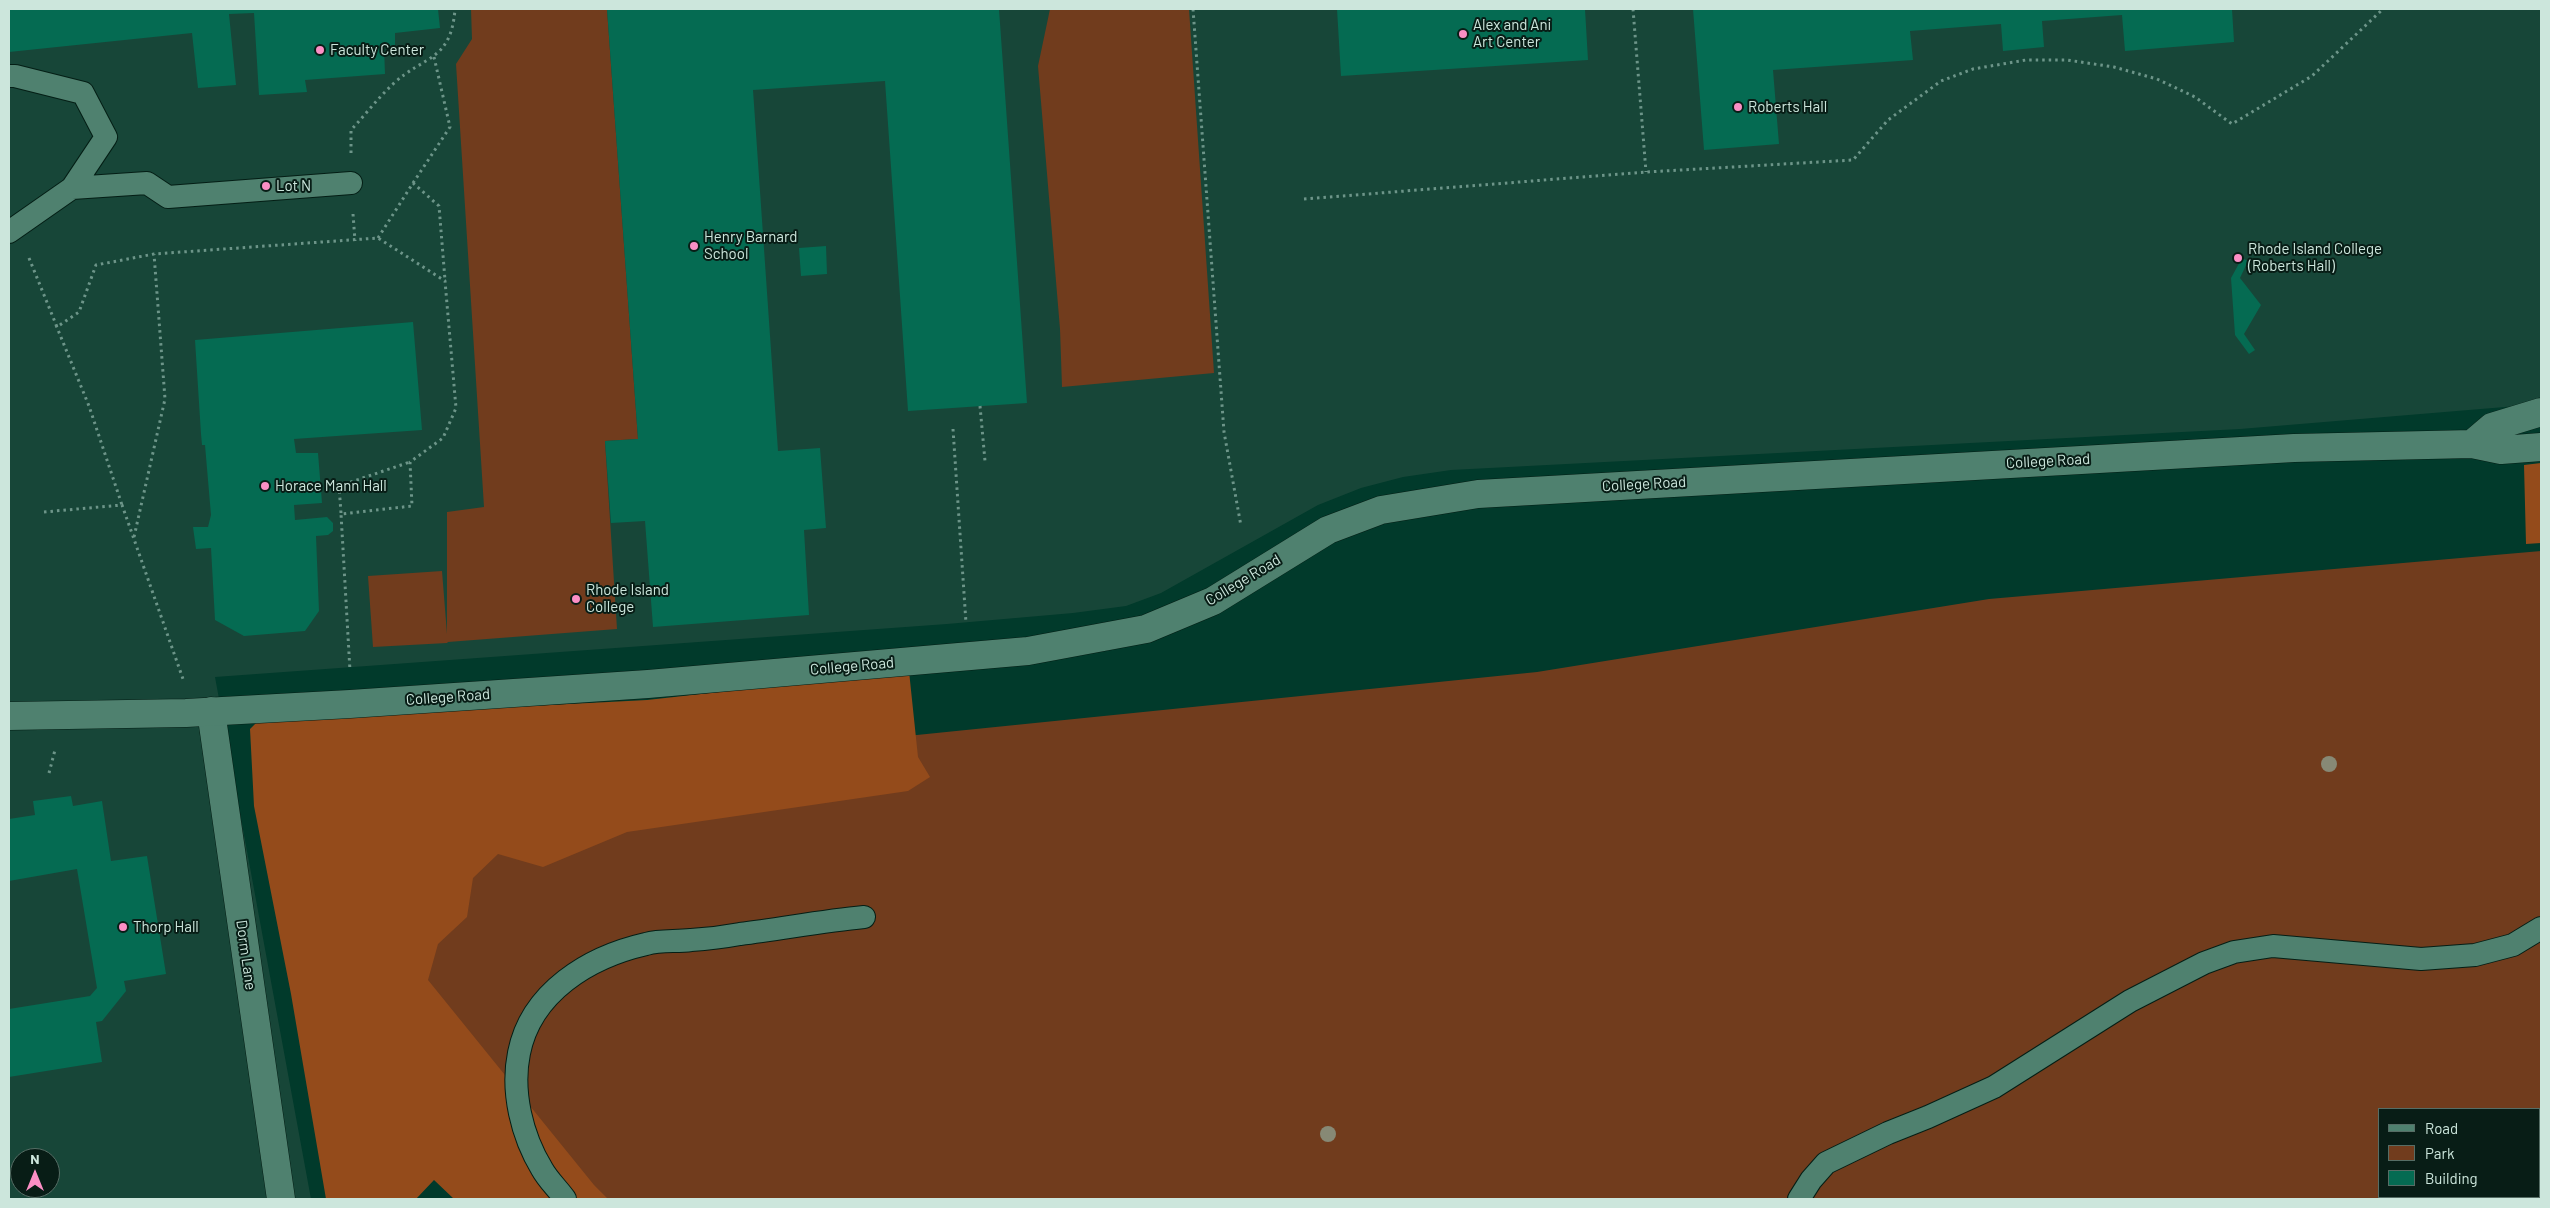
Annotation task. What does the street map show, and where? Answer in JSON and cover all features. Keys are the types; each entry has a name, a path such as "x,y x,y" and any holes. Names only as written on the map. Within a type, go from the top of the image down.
{"street":[{"path":"2472,444 2492,427 2541,412"},
{"name":"College Road","path":"9,716 199,712 648,684 1028,650 1146,629 1213,601 1328,530 1382,510 1478,494 2294,448 2472,444 2501,450 2541,447"},
{"name":"Dorm Lane","path":"199,712 281,1199"}],"lane":[{"path":"9,76 83,94 106,137 72,188 9,232"},
{"path":"72,188 147,183 168,197 351,183"},
{"path":"565,1199 542,1169 524,1132 516,1068 525,1032 534,1014 556,988 573,974 602,959 647,944 740,934 864,917"},
{"path":"1799,1199 1811,1180 1826,1164 1888,1133 1928,1118 1994,1087 2130,1001 2211,960 2234,952 2272,946 2421,959 2475,955 2513,945 2541,928"}],"path":[{"path":"355,240 351,183 351,130 394,83 434,57 453,31 455,9"},
{"path":"1193,9 1222,415 1241,526"},
{"path":"1634,9 1646,172"},
{"path":"1304,199 1646,172 1853,160 1888,120 1941,81 1973,69 2026,60 2067,60 2114,67 2157,79 2195,97 2232,124 2312,76 2383,9"},
{"path":"378,238 450,127 434,57"},
{"path":"350,679 339,486 410,462 443,438 456,408 439,206 414,183"},
{"path":"57,327 79,312 96,265 154,254 378,238 446,281"},
{"path":"134,539 165,399 154,254"},
{"path":"28,257 89,406 186,686 199,712"},
{"path":"980,406 985,461"},
{"path":"953,429 966,626"},
{"path":"341,514 412,506 410,462"},
{"path":"44,512 122,505"}],"shaded area":[{"name":"Rhode Island College","path":"9,9 2541,9 2541,404 2240,429 1451,470 1403,477 1361,488 1318,505 1161,593 1126,606 1073,613 947,624 215,677 311,1199 9,1199"},
{"path":"2541,463 2541,543 2526,544 2524,465"},
{"path":"909,671 918,757 930,777 908,791 627,832 543,867 498,854 473,878 467,917 438,944 428,980 594,1185 608,1199 454,1199 434,1180 416,1199 326,1199 291,994 254,806 250,729 259,720 647,700"}],"green space":[{"path":"471,9 607,9 638,439 605,441 617,629 373,647 368,576 442,571 447,634 447,512 484,507 456,64 472,39"},
{"path":"1050,9 1189,9 1214,373 1062,387 1060,329 1038,66"},
{"path":"2541,551 2541,1199 466,1199 326,795 1537,672 1989,599"}],"building":[{"name":"Faculty Center","path":"9,9 438,9 440,28 395,33 395,45 384,47 385,74 305,80 307,92 259,95 254,13 229,14 236,85 198,88 192,33 9,52"},
{"name":"Henry Barnard School","path":"607,9 999,9 1027,403 908,411 885,81 753,90 778,451 820,448 826,528 804,530 809,615 653,627 645,521 611,523 605,441 638,439"},
{"name":"Alex and Ani Art Center","path":"1337,9 1585,9 1588,60 1341,76"},
{"name":"Roberts Hall","path":"1693,9 2232,9 2234,42 2125,51 2122,15 2042,21 2044,47 2003,51 2001,24 1910,31 1913,60 1773,70 1779,144 1704,150"},
{"path":"826,246 827,274 801,276 799,248"},
{"path":"2242,258 2248,261 2240,278 2261,305 2244,334 2255,350 2249,354 2235,335 2231,278"},
{"name":"Horace Mann Hall","path":"413,322 422,430 294,439 296,453 318,453 322,503 294,505 295,520 327,517 333,523 333,531 328,535 316,536 319,611 305,631 244,636 215,620 211,548 196,549 193,527 208,527 211,515 205,445 202,445 195,340"},
{"name":"Thorp Hall","path":"71,796 73,806 102,801 111,861 147,856 166,974 124,981 126,991 102,1021 96,1022 102,1062 9,1077 9,1009 90,996 97,988 77,869 9,881 9,819 35,815 33,801"}],"place":[{"name":"Alex and Ani Art Center","path":"1463,34"},
{"name":"Faculty Center","path":"320,50"},
{"name":"Roberts Hall","path":"1738,107"},
{"name":"Lot N","path":"266,186"},
{"name":"Henry Barnard School","path":"694,246"},
{"name":"Rhode Island College (Roberts Hall)","path":"2238,258"},
{"name":"Horace Mann Hall","path":"265,486"},
{"name":"Rhode Island College","path":"576,599"},
{"name":"Thorp Hall","path":"123,927"}]}
